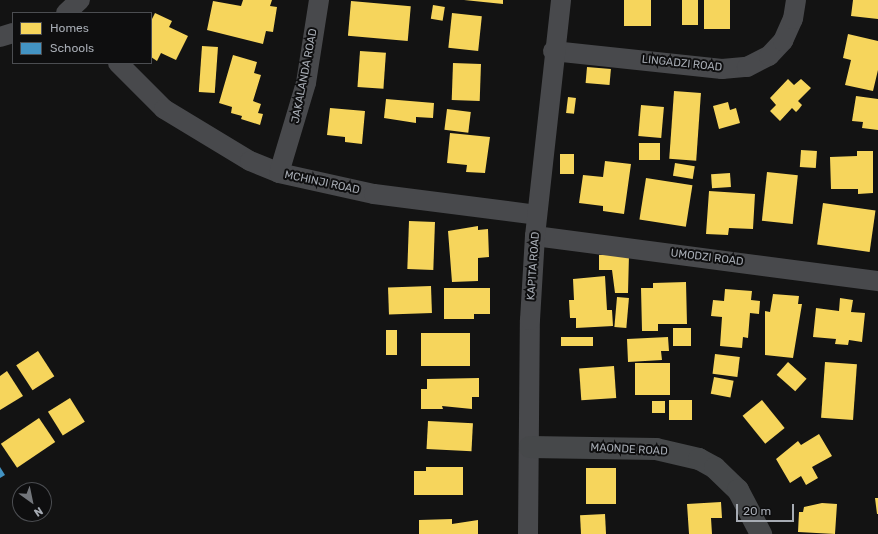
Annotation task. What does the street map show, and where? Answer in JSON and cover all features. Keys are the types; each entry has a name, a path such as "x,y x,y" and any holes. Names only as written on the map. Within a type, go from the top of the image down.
{"street":[{"name":"JAKALANDA ROAD","path":"279,173 306,83 319,0"},
{"name":"KAPITA ROAD","path":"528,534 535,236 553,51 561,0"},
{"name":"LINGADZI ROAD","path":"553,51 722,69 747,67 769,56 783,41 793,19 796,0"},
{"path":"0,37 12,33"},
{"name":"MCHINJI ROAD","path":"119,64 164,108 250,161 279,173 374,194 537,215"},
{"name":"UMODZI ROAD","path":"535,236 878,281"},
{"name":"MAONDE ROAD","path":"530,447 656,450 699,459 715,468 738,490 761,534"}],"building: Homes":[{"path":"243,0 272,0 270,6 277,7 273,32 266,31 263,44 207,30 213,1 241,6"},
{"path":"464,0 503,0 503,4"},
{"path":"624,0 651,0 651,26 624,26"},
{"path":"682,0 698,0 698,25 682,25"},
{"path":"704,0 730,0 730,29 704,29"},
{"path":"853,0 878,0 878,19 851,16"},
{"path":"351,1 411,6 408,41 348,36"},
{"path":"433,5 445,7 443,21 431,19"},
{"path":"155,13 172,21 169,27 188,36 176,60 161,53 157,61 152,58 152,19"},
{"path":"452,13 482,16 478,51 448,48"},
{"path":"848,34 878,41 878,70 873,91 845,85 851,60 843,58"},
{"path":"202,46 218,47 215,93 199,92"},
{"path":"360,51 386,53 383,89 357,87"},
{"path":"233,55 257,62 254,73 261,75 253,101 261,104 258,113 263,114 260,125 241,119 242,116 231,113 232,107 219,103"},
{"path":"453,63 481,64 480,101 452,100"},
{"path":"587,67 611,69 610,85 586,83"},
{"path":"788,79 794,85 801,79 811,88 798,101 802,105 799,109 796,112 792,108 780,121 770,111 776,105 770,98"},
{"path":"674,91 701,93 696,161 669,159"},
{"path":"856,96 878,99 878,130 862,128 863,122 852,121"},
{"path":"568,97 576,98 574,114 566,113"},
{"path":"386,99 434,103 433,118 416,117 416,123 384,118"},
{"path":"728,102 730,110 736,108 740,123 719,129 713,106"},
{"path":"641,105 664,107 661,138 638,136"},
{"path":"330,108 365,111 362,144 345,142 345,137 327,135"},
{"path":"447,109 471,112 468,133 444,130"},
{"path":"450,133 490,137 485,173 466,172 467,165 447,163"},
{"path":"639,143 660,143 660,160 639,160"},
{"path":"801,150 817,151 816,168 800,167"},
{"path":"857,151 873,151 873,193 858,194 858,189 831,189 830,157 857,156"},
{"path":"560,154 574,154 574,174 560,174"},
{"path":"605,161 631,164 624,214 603,211 603,206 579,203 583,175 603,177"},
{"path":"675,163 695,166 693,179 673,176"},
{"path":"767,172 798,175 793,224 762,221"},
{"path":"730,173 731,187 712,188 711,174"},
{"path":"646,178 692,185 686,227 639,219"},
{"path":"709,191 755,194 753,229 729,228 728,235 706,234"},
{"path":"823,203 875,210 870,252 817,245"},
{"path":"409,221 435,222 433,270 407,269"},
{"path":"478,226 478,230 488,229 489,257 478,258 478,281 452,282 448,231"},
{"path":"599,255 629,255 628,293 615,293 612,270 599,270"},
{"path":"605,276 607,310 612,310 613,326 576,328 576,318 570,318 569,300 574,300 573,279"},
{"path":"686,282 687,324 658,324 658,331 642,331 641,288 653,288 653,283"},
{"path":"431,286 432,313 389,314 388,288"},
{"path":"444,288 490,288 490,314 474,314 474,319 444,319"},
{"path":"725,289 752,291 751,300 760,301 759,314 750,313 748,338 743,337 742,348 720,346 722,317 711,316 713,300 724,301"},
{"path":"773,294 799,296 798,304 802,304 793,358 765,355 765,311 770,312"},
{"path":"617,297 629,298 626,328 614,327"},
{"path":"840,298 853,300 851,312 865,313 862,342 849,340 848,345 835,344 836,339 813,337 816,308 839,311"},
{"path":"673,328 691,328 691,346 673,346"},
{"path":"386,330 397,330 397,355 386,355"},
{"path":"421,333 470,333 470,366 421,366"},
{"path":"561,337 593,337 593,346 561,346"},
{"path":"668,337 669,351 661,351 662,360 628,362 627,339"},
{"path":"38,351 54,376 33,390 16,365"},
{"path":"715,354 740,357 737,377 713,374"},
{"path":"788,362 807,379 795,391 777,375"},
{"path":"825,362 857,364 853,420 821,418"},
{"path":"635,363 670,363 670,395 635,395"},
{"path":"614,366 616,398 581,400 579,368"},
{"path":"7,371 23,396 0,410 0,376"},
{"path":"714,377 734,381 730,398 711,394"},
{"path":"479,378 479,397 472,397 472,409 442,406 443,409 421,409 421,389 427,389 427,379"},
{"path":"70,398 85,422 63,436 48,412"},
{"path":"669,400 692,400 692,420 669,420"},
{"path":"762,400 785,428 765,444 743,416"},
{"path":"652,401 665,401 665,413 652,413"},
{"path":"39,418 55,442 17,468 1,444"},
{"path":"428,421 473,423 471,451 427,449"},
{"path":"819,434 832,456 812,467 818,478 806,485 801,476 790,483 776,459 798,441 801,445"},
{"path":"426,467 463,467 463,495 414,495 414,471 426,471"},
{"path":"586,468 616,468 616,504 586,504"},
{"path":"875,498 878,498 878,514 877,514"},
{"path":"721,502 722,518 711,518 712,534 689,534 687,504"},
{"path":"822,503 837,504 835,534 798,532 799,512 803,512 804,507"},
{"path":"605,514 606,534 581,534 580,515"},
{"path":"452,519 452,524 478,520 478,534 419,534 419,520"}],"building: Schools":[{"path":"0,467 5,475 0,478"}]}
